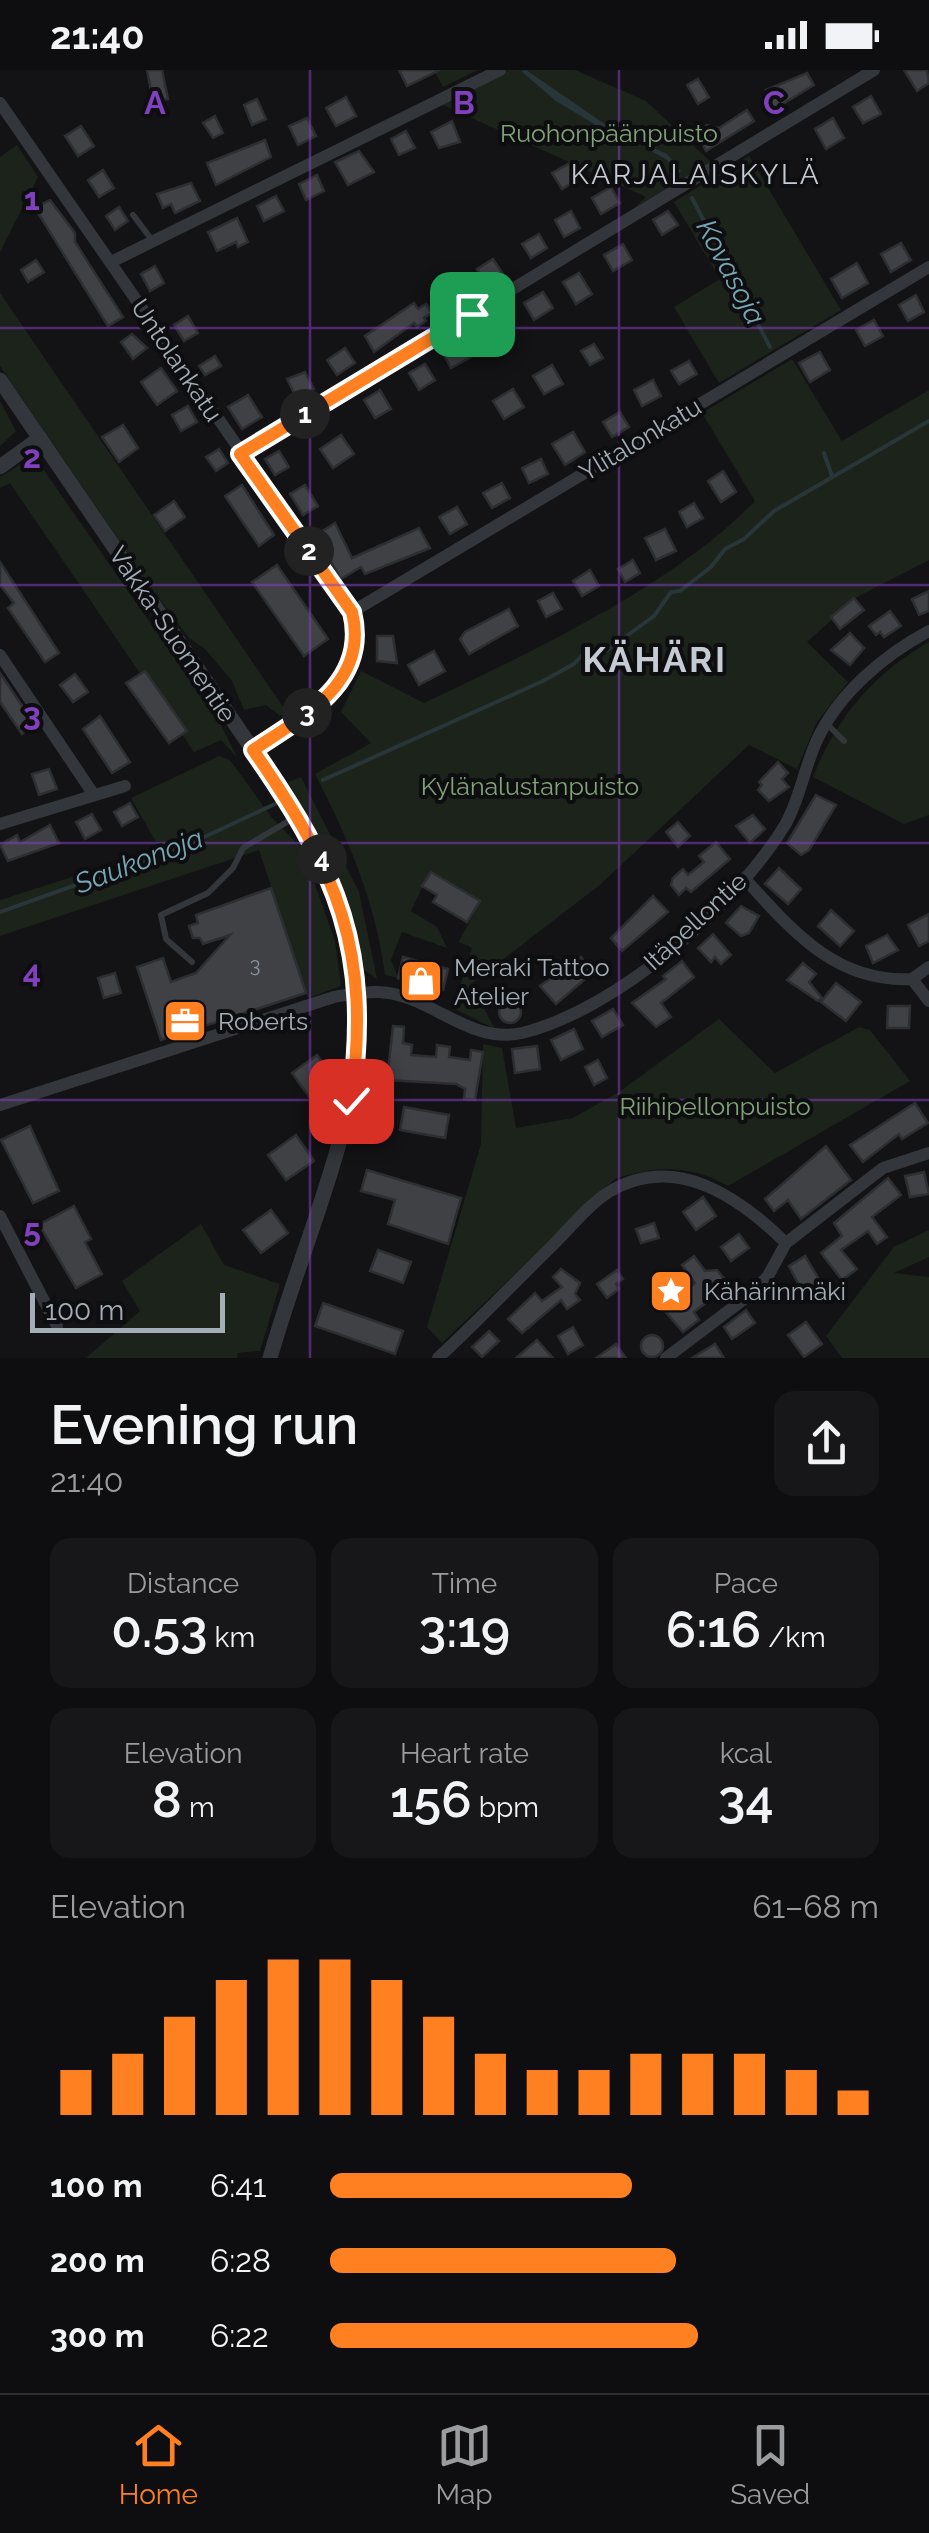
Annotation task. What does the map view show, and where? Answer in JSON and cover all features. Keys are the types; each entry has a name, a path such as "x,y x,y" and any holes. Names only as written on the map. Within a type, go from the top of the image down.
{"street":[{"path":"110,262 500,70"},
{"path":"240,454 874,70"},
{"name":"Untolankatu","path":"0,103 352,612"},
{"name":"Ylitalonkatu","path":"352,612 929,266"},
{"name":"Vakka-Suomentie","path":"0,380 298,816 339,897 355,964 357,994 356,1062 346,1130 270,1358"},
{"path":"0,467 40,438"},
{"path":"253,750 322,702 343,680 353,650 352,612"},
{"name":"Itäpellontie","path":"0,1105 311,1004 357,994 381,992 405,999 488,1034 504,1036 535,1029 629,980 694,929 744,878 786,822 826,723 882,662 929,631"},
{"path":"0,655 94,794"},
{"path":"0,824 125,786"},
{"path":"744,878 824,956 842,968 880,979 912,979 929,967"},
{"path":"912,979 929,1001"},
{"path":"666,1358 752,1293 768,1276 786,1243 883,1168 929,1153"},
{"path":"438,1358 596,1203 627,1183 669,1178 718,1189 750,1208 786,1243"},
{"path":"0,1216 57,1326"}],"lane":[{"path":"134,215 153,241"},
{"path":"826,723 844,741"},
{"path":"192,962 166,939 161,916 208,893 233,868 243,848 298,816"}],"green space":[{"name":"Ruohonpäänpuisto","path":"434,70 478,70 443,87"},
{"name":"Ruohonpäänpuisto","path":"508,70 575,70 646,101 711,162 634,208 646,197 443,105"},
{"path":"17,145 38,177 0,252 0,157"},
{"name":"Ruohonpäänpuisto","path":"749,156 841,310 719,383 674,307 720,279 674,202"},
{"path":"0,293 286,711 280,716 266,705 244,710 232,681 205,649 189,638 152,589 0,366"},
{"name":"Kylänalustanpuisto","path":"792,359 842,441 929,390 929,560 857,597 807,642 848,682 817,722 797,769 749,745 601,884 471,984 495,1029 453,1008 472,948 459,942 480,901 430,871 411,911 437,927 447,948 402,932 391,960 398,978 385,975 375,922 359,871 315,774 371,743 341,712 361,671 424,703 599,615 684,561 755,501 702,413"},
{"path":"0,401 16,431 0,446"},
{"path":"34,456 220,723 237,757 221,740 194,752 10,483 0,488 0,477"},
{"path":"929,642 929,815 904,824 813,777 833,735 859,699 891,668"},
{"path":"219,756 230,760 273,819 302,848 335,941 341,986 308,998 259,850 0,936 0,900 160,849 131,798"},
{"path":"301,777 359,892 377,979 364,970 335,872 288,782"},
{"name":"Riihipellonpuisto","path":"719,1019 775,1073 859,1027 870,1030 910,1081 728,1186 701,1174 673,1169 616,1178 442,1343 427,1327 481,1144 483,1044 502,1048 516,1128 573,1118 619,1092"},
{"path":"201,1224 224,1265 280,1284 260,1351 238,1353 237,1358 86,1358 140,1311 122,1281"},
{"path":"929,1230 929,1257 894,1273 929,1277 929,1358 842,1358 826,1336 894,1247"}],"shaded area":[{"path":"526,70 612,129 667,154 681,171 677,175 667,160 631,139 611,134 556,101 521,71"}],"building":[{"path":"147,70 162,70 168,99 153,102"},
{"path":"399,70 440,70 407,86"},
{"path":"904,70 927,70 929,83 917,91"},
{"path":"807,73 814,85 771,111 762,97 768,94 766,90"},
{"path":"698,79 709,97 698,104 687,85"},
{"path":"871,96 881,114 863,123 853,107"},
{"path":"346,97 356,116 336,126 326,108"},
{"path":"257,99 266,119 252,125 244,105"},
{"path":"747,110 754,121 706,151 696,131 707,125 719,128"},
{"path":"215,116 223,133 213,138 203,123"},
{"path":"307,118 316,136 298,145 289,126"},
{"path":"833,118 844,138 826,149 815,129"},
{"path":"452,121 460,142 439,148 431,132"},
{"path":"81,126 94,146 78,156 65,136"},
{"path":"406,131 415,148 399,155 391,139"},
{"path":"265,140 271,157 216,185 207,163"},
{"path":"359,151 374,172 348,185 335,162"},
{"path":"570,163 580,178 562,189 552,173"},
{"path":"103,170 114,188 99,197 88,180"},
{"path":"317,175 324,191 306,200 299,184"},
{"path":"191,183 200,201 175,213 171,204 163,208 157,194"},
{"path":"611,187 620,203 601,214 592,198"},
{"path":"276,196 284,211 264,221 257,206"},
{"path":"50,200 75,233 75,242 123,317 108,326 35,208"},
{"path":"119,207 128,221 115,230 106,216"},
{"path":"571,211 580,228 564,237 555,220"},
{"path":"668,211 678,225 662,235 653,220"},
{"path":"237,218 248,242 238,247 236,242 217,251 208,232"},
{"path":"539,234 547,248 531,258 522,244"},
{"path":"901,243 911,260 891,272 881,254"},
{"path":"623,244 632,260 613,271 604,255"},
{"path":"493,259 503,274 486,284 477,269"},
{"path":"36,260 44,272 28,282 21,270"},
{"path":"857,263 868,283 842,298 831,279"},
{"path":"155,266 164,283 150,291 141,274"},
{"path":"579,273 592,294 576,304 563,282"},
{"path":"460,281 470,296 456,305 446,289"},
{"path":"543,292 553,308 534,320 524,303"},
{"path":"916,295 924,312 908,321 899,305"},
{"path":"414,303 418,309 426,304 432,313 424,318 426,321 417,327 414,323 374,352 365,336"},
{"path":"188,316 198,333 184,341 174,325"},
{"path":"502,319 510,334 493,343 485,328"},
{"path":"874,320 883,336 865,346 856,330"},
{"path":"132,334 147,348 133,359 121,342"},
{"path":"463,343 471,357 451,368 444,355"},
{"path":"594,344 603,358 590,365 581,351"},
{"path":"345,348 355,363 337,375 327,360"},
{"path":"820,352 830,370 810,382 799,363"},
{"path":"215,356 221,366 205,375 199,366"},
{"path":"689,361 697,374 679,384 671,371"},
{"path":"425,364 435,380 419,390 409,373"},
{"path":"552,365 563,384 544,394 533,376"},
{"path":"161,368 177,391 157,405 141,382"},
{"path":"305,372 314,389 296,397 287,379"},
{"path":"653,380 661,396 642,406 634,390"},
{"path":"513,389 524,407 504,419 493,401"},
{"path":"380,390 391,409 375,418 364,400"},
{"path":"248,395 262,417 242,429 228,407"},
{"path":"188,406 197,422 181,431 172,415"},
{"path":"620,412 629,427 612,437 603,422"},
{"path":"123,425 138,448 119,462 102,437"},
{"path":"573,432 585,452 565,465 552,444"},
{"path":"341,435 354,454 333,468 320,449"},
{"path":"219,449 228,463 216,471 206,457"},
{"path":"279,451 289,467 275,475 265,459"},
{"path":"541,459 548,474 529,483 522,468"},
{"path":"723,471 736,492 721,502 708,481"},
{"path":"502,483 510,498 492,508 483,493"},
{"path":"242,485 274,535 259,546 225,496"},
{"path":"305,485 318,506 303,515 290,494"},
{"path":"174,501 185,517 165,531 154,515"},
{"path":"694,503 703,518 687,527 679,512"},
{"path":"457,507 467,524 450,534 439,517"},
{"path":"335,523 352,558 419,528 430,548 365,574 361,567 341,579 316,535"},
{"path":"665,529 676,551 656,560 645,538"},
{"path":"633,560 640,573 625,582 618,569"},
{"path":"0,562 59,653 45,662 8,608 14,603 0,585"},
{"path":"277,565 328,639 304,656 252,582"},
{"path":"590,570 599,586 582,596 573,581"},
{"path":"929,591 929,611 919,615 912,599"},
{"path":"553,593 562,609 546,617 538,601"},
{"path":"854,598 864,610 840,629 831,617"},
{"path":"509,609 518,626 469,654 460,639 465,632"},
{"path":"890,611 901,626 884,637 880,632 876,635 869,626"},
{"path":"850,633 864,648 850,665 831,650"},
{"path":"377,636 393,636 397,663 377,661"},
{"path":"434,651 445,671 419,685 408,665"},
{"path":"145,671 187,731 169,743 126,683"},
{"path":"0,673 35,725 22,734 0,702"},
{"path":"75,674 88,692 73,702 60,685"},
{"path":"100,716 130,762 112,773 83,729"},
{"path":"778,762 788,773 782,779 789,787 769,801 758,790 762,785 759,782"},
{"path":"49,769 57,789 39,795 32,774"},
{"path":"816,795 836,805 809,850 801,855 787,843"},
{"path":"130,803 138,817 122,826 114,812"},
{"path":"92,814 101,830 85,839 76,822"},
{"path":"753,815 765,829 750,843 736,826"},
{"path":"678,822 690,836 678,847 666,832"},
{"path":"50,825 59,843 8,861 0,845 17,835 20,842"},
{"path":"716,842 730,859 691,892 686,888 679,895 671,885 673,878 683,869 688,875 704,862 699,856"},
{"path":"779,868 801,889 788,904 765,884"},
{"path":"431,872 480,901 467,922 433,902 437,895 422,886"},
{"path":"271,888 306,993 161,1040 137,967 163,958 171,982 196,973 230,935 203,944 200,938 193,938 189,926 198,923 196,915"},
{"path":"653,896 668,912 622,951 611,938"},
{"path":"741,906 759,916 749,933 741,936 726,923"},
{"path":"831,910 854,931 840,946 818,926"},
{"path":"929,914 929,941 919,946 908,925"},
{"path":"713,934 731,955 721,964 715,957 711,962 698,948"},
{"path":"887,935 898,950 873,963 866,946"},
{"path":"403,957 448,969 443,990 398,978"},
{"path":"581,957 592,973 556,1004 540,986"},
{"path":"682,961 694,977 661,1003 671,1017 656,1027 632,1003 666,979 663,976"},
{"path":"803,963 816,974 809,982 822,998 818,1001 787,980"},
{"path":"115,973 121,993 104,998 98,978"},
{"path":"836,983 861,1002 846,1021 821,1002"},
{"path":"510,1001 518,1004 518,1020 510,1023 502,1020 499,1012 502,1004"},
{"path":"888,1006 910,1006 909,1028 887,1028"},
{"path":"613,1009 623,1025 602,1037 592,1021"},
{"path":"393,1026 404,1027 403,1043 412,1045 411,1055 436,1057 437,1045 450,1047 449,1057 470,1060 471,1050 483,1052 475,1100 464,1099 465,1089 456,1084 387,1080"},
{"path":"574,1029 583,1049 561,1060 551,1040"},
{"path":"537,1046 540,1069 515,1073 512,1049"},
{"path":"317,1055 335,1080 310,1098 292,1073"},
{"path":"598,1060 607,1078 594,1085 585,1067"},
{"path":"915,1103 928,1123 902,1139 899,1134 863,1162 850,1145"},
{"path":"404,1107 449,1115 445,1138 400,1130"},
{"path":"30,1126 59,1191 33,1203 1,1140"},
{"path":"296,1135 314,1161 286,1180 268,1155"},
{"path":"826,1146 851,1180 801,1219 788,1200 774,1211 765,1199"},
{"path":"367,1170 461,1198 448,1244 388,1224 395,1200 361,1191"},
{"path":"924,1172 929,1194 910,1197 905,1176"},
{"path":"888,1178 901,1195 872,1217 887,1237 877,1244 868,1231 841,1250 857,1269 842,1280 821,1253 842,1236 834,1223"},
{"path":"703,1197 716,1216 696,1230 683,1212"},
{"path":"74,1206 91,1239 85,1242 102,1274 76,1288 42,1230 42,1223"},
{"path":"271,1210 288,1233 261,1253 243,1230"},
{"path":"654,1223 659,1238 641,1243 636,1229"},
{"path":"739,1234 749,1248 731,1261 721,1247"},
{"path":"378,1250 411,1262 403,1283 370,1271"},
{"path":"694,1256 705,1271 717,1270 727,1282 722,1286 724,1289 694,1312 699,1320 683,1332 664,1310 695,1283 682,1265"},
{"path":"805,1256 825,1289 813,1296 808,1287 802,1291 789,1266"},
{"path":"561,1269 580,1283 575,1294 580,1300 567,1309 561,1300 522,1333 508,1319 535,1293 542,1301 562,1287 553,1277"},
{"path":"617,1270 623,1279 616,1284 619,1289 607,1298 597,1284"},
{"path":"323,1303 403,1331 395,1354 315,1326"},
{"path":"746,1310 755,1323 732,1339 724,1327"},
{"path":"806,1322 822,1344 804,1357 788,1335"},
{"path":"573,1327 583,1345 568,1354 558,1336"},
{"path":"489,1331 499,1341 482,1357 472,1347"},
{"path":"652,1335 660,1338 660,1354 652,1357 644,1354 641,1346 644,1338"},
{"path":"537,1340 553,1358 516,1358"},
{"path":"616,1344 626,1358 596,1358"},
{"path":"715,1344 724,1358 692,1358"}],"waterway":[{"name":"Kovasoja","path":"692,198 770,347"},
{"path":"323,780 543,681 574,664 586,651 606,651 654,616 671,592 680,591 711,567 725,549 744,539 774,511 929,421"},
{"path":"824,453 832,476"},
{"name":"Saukonoja","path":"0,912 187,845 275,804"}],"place":[{"name":"Meraki Tattoo Atelier","path":"421,981"},
{"name":"Roberts","path":"185,1021"},
{"name":"Kähärinmäki","path":"671,1291"}],"district":[{"name":"KARJALAISKYLÄ","path":"696,174"},
{"name":"KÄHÄRI","path":"655,659"}],"route":[{"path":"351,1101 358,1025 355,964 346,921 316,846 253,750 333,693 349,666 355,624 352,612 240,454 472,314"}]}
